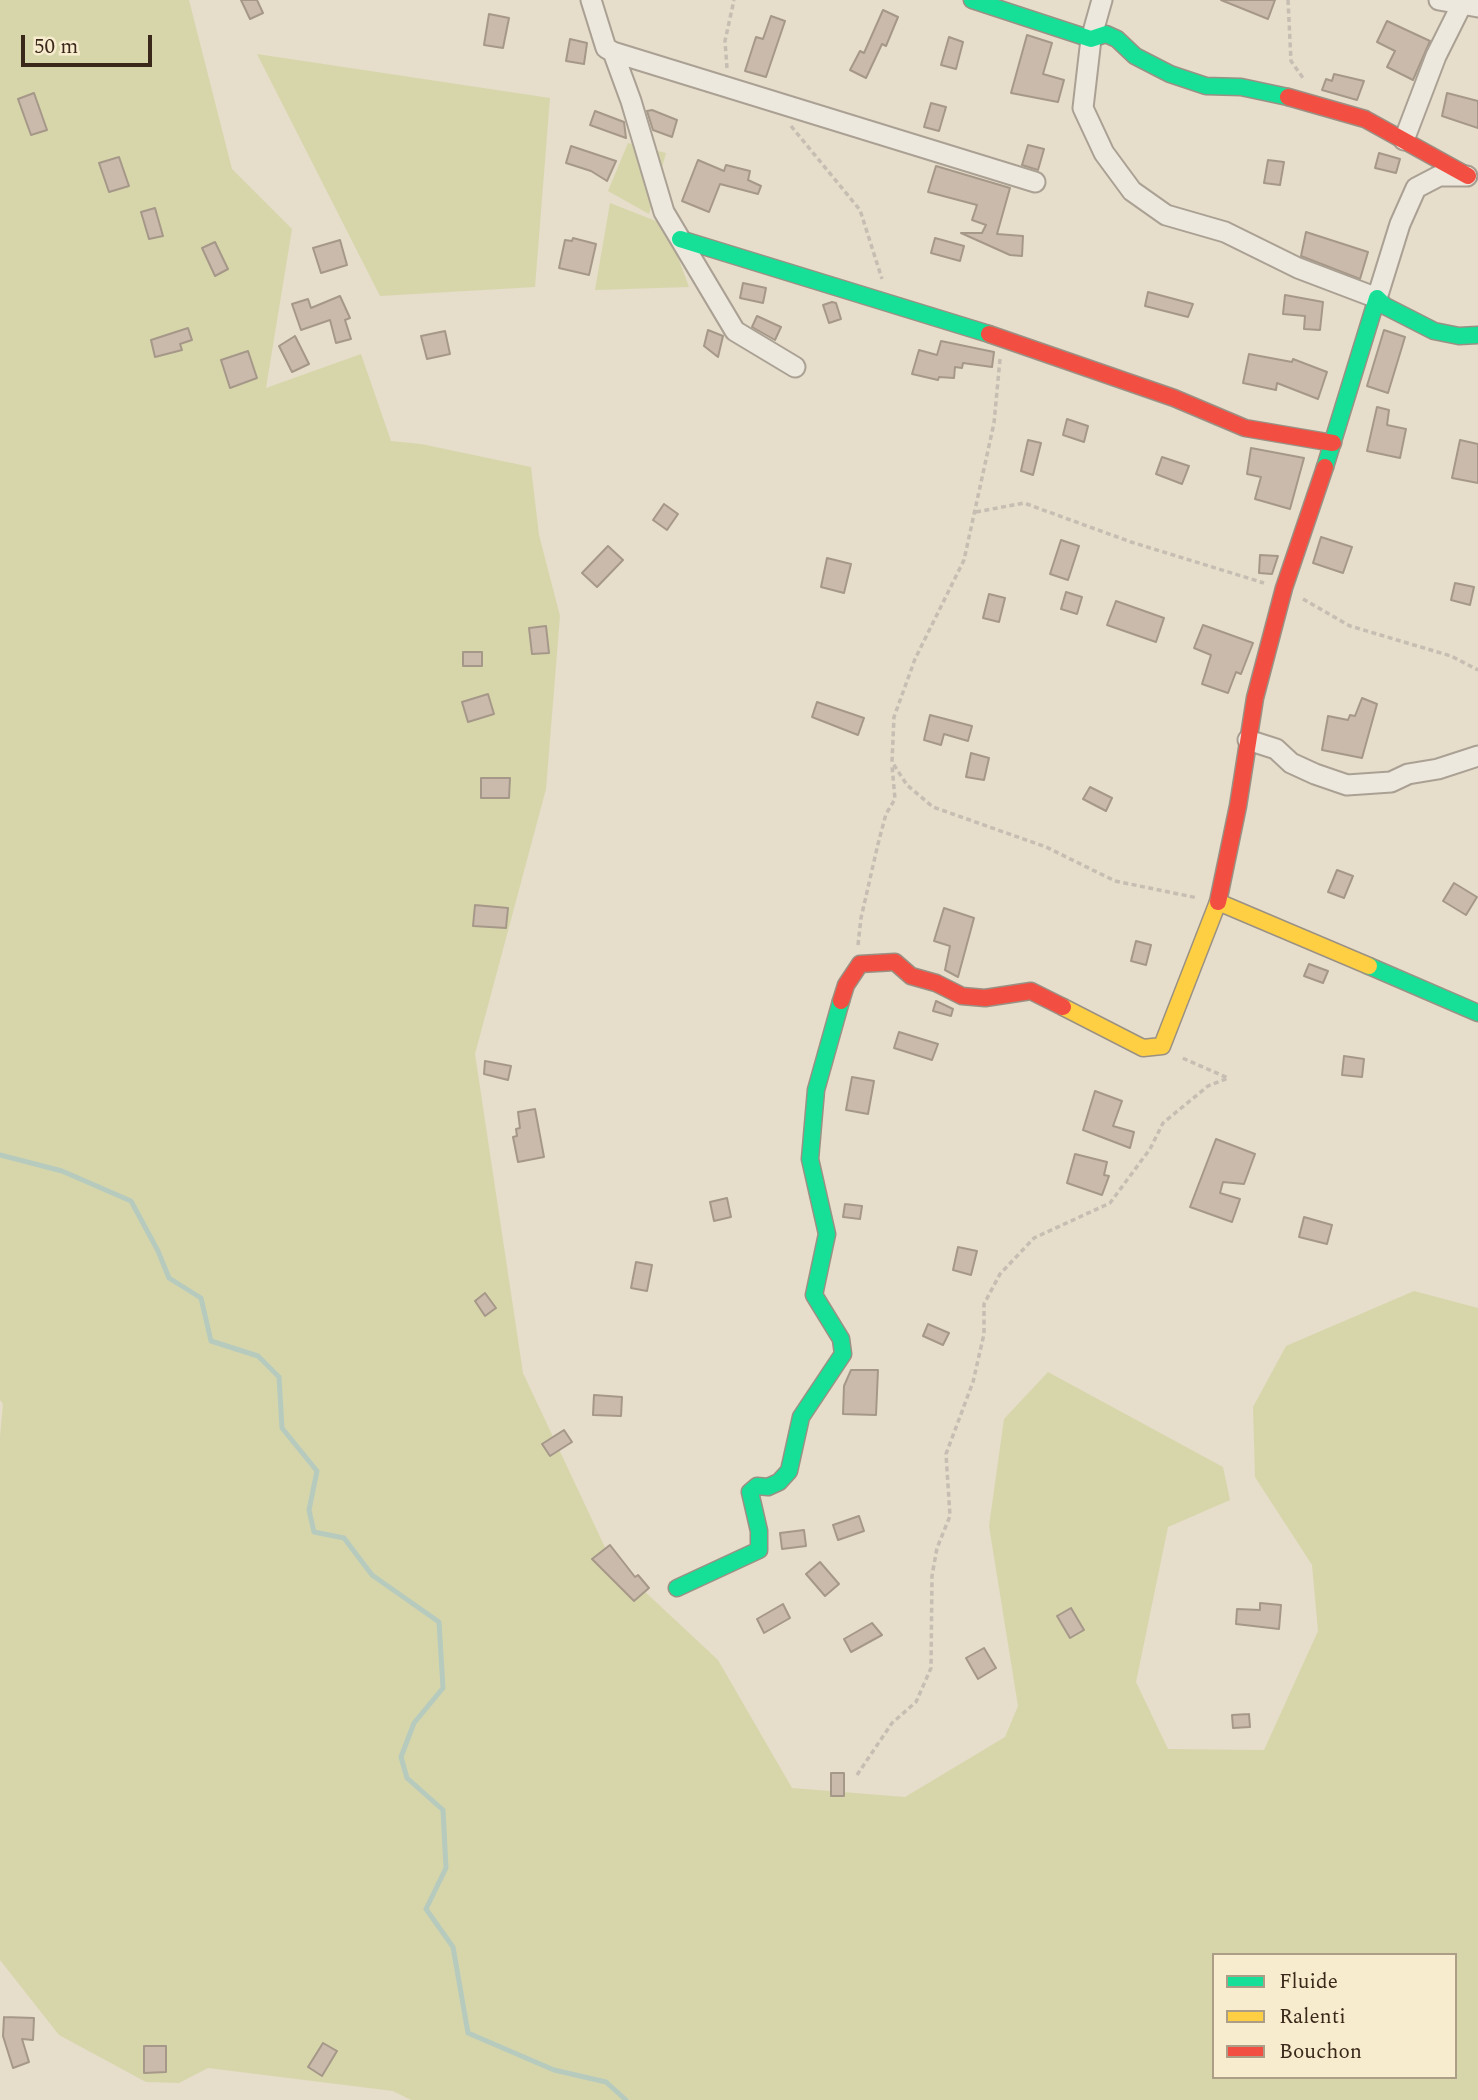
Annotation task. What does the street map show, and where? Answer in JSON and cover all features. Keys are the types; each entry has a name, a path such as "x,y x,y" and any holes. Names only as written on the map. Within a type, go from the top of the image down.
{"street":[{"path":"591,0 606,47 613,52 1035,182"},
{"path":"972,0 1091,39 1106,34 1117,39 1146,62 1170,74 1206,86 1241,87 1365,119 1473,178"},
{"path":"1102,0 1091,39 1083,108 1104,153 1132,191 1166,215 1225,232 1298,268 1377,298 1385,306 1434,331 1459,336 1478,334"},
{"path":"1404,140 1436,56 1468,4 1439,0"},
{"path":"613,52 631,101 664,212 735,331 795,367"},
{"path":"677,1588 760,1550 759,1531 750,1492 757,1486 768,1487 779,1482 789,1471 802,1417 843,1354 841,1339 814,1295 827,1234 821,1197 810,1159 810,1136 816,1090 846,985 860,964 895,962 911,976 936,983 962,996 985,998 1031,991 1143,1048 1162,1046 1218,902 1255,698 1284,588 1333,443 1400,224 1416,188 1438,176 1473,178"},
{"path":"680,239 1003,339 1174,398 1245,428 1333,443"},
{"path":"1248,740 1276,749 1291,763 1347,785 1391,782 1408,774 1438,769 1478,756"},
{"path":"1218,902 1478,1013"}],"path":[{"path":"734,0 725,41 727,69 737,86 753,95"},
{"path":"1288,0 1291,61 1309,82 1309,103"},
{"path":"784,118 860,210 891,304"},
{"path":"860,964 860,918 886,814 895,799 892,762 894,717 915,659 964,560 994,423 1003,339"},
{"path":"976,512 1024,503 1131,542 1284,588 1350,626 1451,656 1478,670"},
{"path":"892,762 907,785 933,807 1046,847 1115,881 1218,902"},
{"path":"857,1775 892,1723 916,1702 931,1668 932,1576 937,1548 950,1516 946,1454 973,1382 984,1334 984,1304 989,1294 1000,1274 1034,1238 1110,1203 1150,1149 1163,1123 1208,1086 1228,1078 1162,1046"}],"green space":[{"path":"0,0 189,0 232,169 292,229 266,388 361,354 391,441 421,444 531,467 539,535 560,616 546,789 475,1054 523,1373 611,1560 718,1660 792,1788 905,1797 1005,1737 1018,1706 989,1526 1004,1419 1048,1372 1223,1467 1230,1500 1168,1527 1136,1682 1168,1749 1264,1750 1318,1631 1312,1565 1255,1477 1253,1407 1286,1346 1414,1291 1478,1308 1478,2100 411,2100 393,2091 208,2068 179,2083 146,2082 59,2035 0,1960 0,1436 3,1404 0,1400"},
{"path":"257,54 550,98 535,287 380,296"},
{"path":"628,143 666,153 649,214 608,191"},
{"path":"610,203 666,225 689,287 595,290"}],"building":[{"path":"241,0 257,0 263,13 250,19"},
{"path":"1221,0 1275,0 1268,19"},
{"path":"883,10 898,17 886,46 882,44 866,78 850,70 860,51 864,53"},
{"path":"489,14 509,18 503,48 484,45"},
{"path":"771,16 785,21 766,77 745,71 756,37 763,39"},
{"path":"1387,21 1430,41 1413,80 1387,67 1395,51 1377,42"},
{"path":"1027,35 1052,43 1043,74 1064,80 1058,102 1011,93"},
{"path":"949,37 963,42 956,69 941,65"},
{"path":"570,39 587,43 584,64 566,61"},
{"path":"1334,74 1364,81 1357,100 1322,90 1326,79 1332,81"},
{"path":"34,93 47,130 31,135 18,99"},
{"path":"1447,93 1478,101 1478,128 1442,116"},
{"path":"931,103 946,107 939,131 924,127"},
{"path":"652,110 677,120 672,137 653,130 647,111"},
{"path":"595,111 624,122 626,138 590,125"},
{"path":"1028,145 1044,149 1038,170 1022,165"},
{"path":"571,146 616,161 607,181 591,171 566,163"},
{"path":"1379,153 1400,159 1396,173 1375,168"},
{"path":"119,157 129,186 109,192 99,163"},
{"path":"698,160 724,171 726,165 750,171 748,180 761,186 758,194 720,184 709,212 682,201"},
{"path":"1268,160 1284,162 1280,185 1264,183"},
{"path":"936,166 1010,188 997,234 1023,236 1022,256 1010,255 961,233 982,233 986,225 972,220 977,205 928,192"},
{"path":"155,208 163,236 149,239 141,212"},
{"path":"1306,232 1368,252 1360,279 1301,256"},
{"path":"573,238 596,244 589,275 559,268 565,240 572,241"},
{"path":"935,238 964,246 960,261 931,253"},
{"path":"340,240 347,265 321,273 313,248"},
{"path":"215,242 228,269 215,276 202,248"},
{"path":"743,283 766,288 763,303 740,298"},
{"path":"1148,292 1193,304 1188,317 1145,306"},
{"path":"1285,295 1323,302 1320,330 1304,329 1305,316 1283,314"},
{"path":"340,296 350,318 345,320 351,339 336,343 330,320 301,330 292,304 308,299 311,308"},
{"path":"836,303 841,319 829,323 823,305"},
{"path":"757,316 781,327 775,340 752,327"},
{"path":"188,328 192,340 180,344 182,350 155,357 151,340"},
{"path":"708,330 723,336 718,357 704,346"},
{"path":"1384,330 1405,337 1388,393 1367,386"},
{"path":"445,331 450,354 427,359 421,336"},
{"path":"295,336 309,364 292,372 279,346"},
{"path":"941,341 994,352 992,367 963,363 962,368 955,367 954,378 939,377 938,380 912,374 919,350 937,355"},
{"path":"248,351 257,378 230,388 221,360"},
{"path":"1249,354 1292,362 1293,359 1327,372 1318,399 1277,383 1276,390 1243,383"},
{"path":"1377,407 1389,410 1387,425 1406,429 1400,458 1367,451"},
{"path":"1067,419 1088,426 1084,442 1063,435"},
{"path":"1028,440 1041,443 1033,475 1021,471"},
{"path":"1460,440 1478,444 1478,483 1452,478"},
{"path":"1251,448 1304,458 1290,509 1255,499 1261,477 1247,474"},
{"path":"1162,457 1189,466 1182,484 1156,474"},
{"path":"664,504 678,514 667,530 653,520"},
{"path":"1321,537 1352,547 1343,573 1313,563"},
{"path":"1061,540 1079,546 1068,580 1050,574"},
{"path":"608,546 623,560 597,587 582,573"},
{"path":"1260,555 1278,556 1272,574 1259,573"},
{"path":"827,558 851,564 844,593 821,587"},
{"path":"1455,583 1474,587 1470,605 1451,600"},
{"path":"1066,592 1082,597 1077,614 1061,609"},
{"path":"989,594 1005,598 999,622 983,618"},
{"path":"1116,601 1164,618 1156,642 1107,625"},
{"path":"1203,625 1253,643 1241,674 1236,672 1228,693 1202,684 1211,655 1194,648"},
{"path":"546,626 549,653 532,654 529,628"},
{"path":"463,652 482,652 482,666 463,666"},
{"path":"488,694 494,714 468,722 462,702"},
{"path":"1362,698 1377,704 1362,758 1322,750 1328,716 1348,720 1350,715 1355,716"},
{"path":"817,702 864,718 858,735 812,717"},
{"path":"930,715 972,726 968,741 944,734 941,745 924,740"},
{"path":"971,753 989,758 984,780 966,777"},
{"path":"481,778 510,778 509,798 481,798"},
{"path":"1090,787 1112,798 1106,811 1083,799"},
{"path":"1337,870 1353,876 1344,898 1328,892"},
{"path":"1454,883 1477,897 1466,915 1443,901"},
{"path":"475,905 508,908 506,928 473,926"},
{"path":"944,908 974,918 958,977 945,970 950,946 934,941"},
{"path":"1136,941 1151,945 1146,965 1131,961"},
{"path":"1309,964 1328,971 1323,983 1304,976"},
{"path":"936,1001 953,1009 951,1016 933,1011"},
{"path":"899,1032 938,1044 932,1060 894,1048"},
{"path":"1344,1056 1364,1059 1362,1077 1342,1075"},
{"path":"485,1061 511,1066 508,1080 484,1074"},
{"path":"852,1077 874,1081 868,1114 846,1110"},
{"path":"1095,1091 1122,1101 1113,1126 1134,1132 1130,1148 1083,1130"},
{"path":"535,1109 544,1157 518,1162 513,1137 517,1136 516,1129 520,1128 518,1112"},
{"path":"1216,1139 1255,1154 1244,1184 1223,1182 1220,1193 1240,1199 1232,1222 1190,1207"},
{"path":"1075,1154 1107,1162 1104,1175 1109,1176 1102,1195 1067,1183"},
{"path":"727,1198 731,1217 714,1221 710,1202"},
{"path":"845,1204 862,1206 860,1219 843,1217"},
{"path":"1304,1217 1332,1225 1327,1244 1299,1237"},
{"path":"958,1247 977,1251 971,1275 953,1270"},
{"path":"636,1262 652,1265 647,1291 631,1288"},
{"path":"485,1293 496,1308 485,1316 475,1301"},
{"path":"928,1324 949,1333 943,1345 923,1336"},
{"path":"851,1370 878,1370 876,1415 843,1414 844,1386"},
{"path":"594,1395 622,1397 621,1416 593,1415"},
{"path":"564,1430 572,1442 550,1456 542,1444"},
{"path":"859,1516 864,1531 838,1540 833,1525"},
{"path":"804,1530 806,1546 782,1549 780,1533"},
{"path":"610,1545 635,1577 638,1575 649,1588 634,1601 592,1559"},
{"path":"820,1562 839,1584 825,1596 806,1574"},
{"path":"1260,1603 1281,1605 1279,1629 1236,1624 1237,1609 1260,1610"},
{"path":"783,1604 790,1618 764,1633 757,1619"},
{"path":"1071,1608 1084,1630 1070,1638 1057,1616"},
{"path":"872,1623 882,1635 851,1652 844,1639"},
{"path":"984,1648 996,1668 978,1679 966,1658"},
{"path":"1249,1714 1250,1727 1233,1728 1232,1715"},
{"path":"831,1773 844,1773 844,1796 831,1796"},
{"path":"4,2017 34,2018 33,2040 22,2039 29,2062 13,2068 3,2036"},
{"path":"323,2043 337,2051 322,2076 308,2067"},
{"path":"144,2046 166,2046 166,2072 144,2073"}],"waterway":[{"path":"0,1155 62,1171 131,1201 169,1278 201,1298 211,1341 258,1356 279,1377 282,1428 317,1471 309,1510 314,1532 344,1538 372,1575 439,1622 443,1688 414,1723 401,1757 407,1778 443,1810 446,1868 426,1909 453,1947 468,2033 554,2070 606,2082 626,2100"}],"traffic: fast":[{"path":"972,0 1091,39 1106,34 1117,39 1135,56 1170,74 1206,86 1241,87 1288,97"},
{"path":"680,239 989,334"},
{"path":"1325,467 1377,298 1385,306 1434,331 1459,336 1478,335"},
{"path":"1369,966 1478,1013"},
{"path":"677,1588 759,1550 759,1531 750,1492 757,1486 768,1487 779,1482 789,1471 801,1417 843,1354 841,1339 814,1295 827,1234 810,1159 816,1090 841,1001"}],"traffic: slow":[{"path":"1063,1007 1143,1048 1162,1046 1218,902 1369,966"}],"traffic: jam":[{"path":"1288,97 1365,119 1468,176"},
{"path":"989,334 1174,398 1245,428 1333,443"},
{"path":"1218,902 1238,806 1255,698 1284,588 1325,467"},
{"path":"841,1001 846,985 860,964 895,962 911,976 936,983 962,996 985,998 1031,991 1063,1007"}]}
